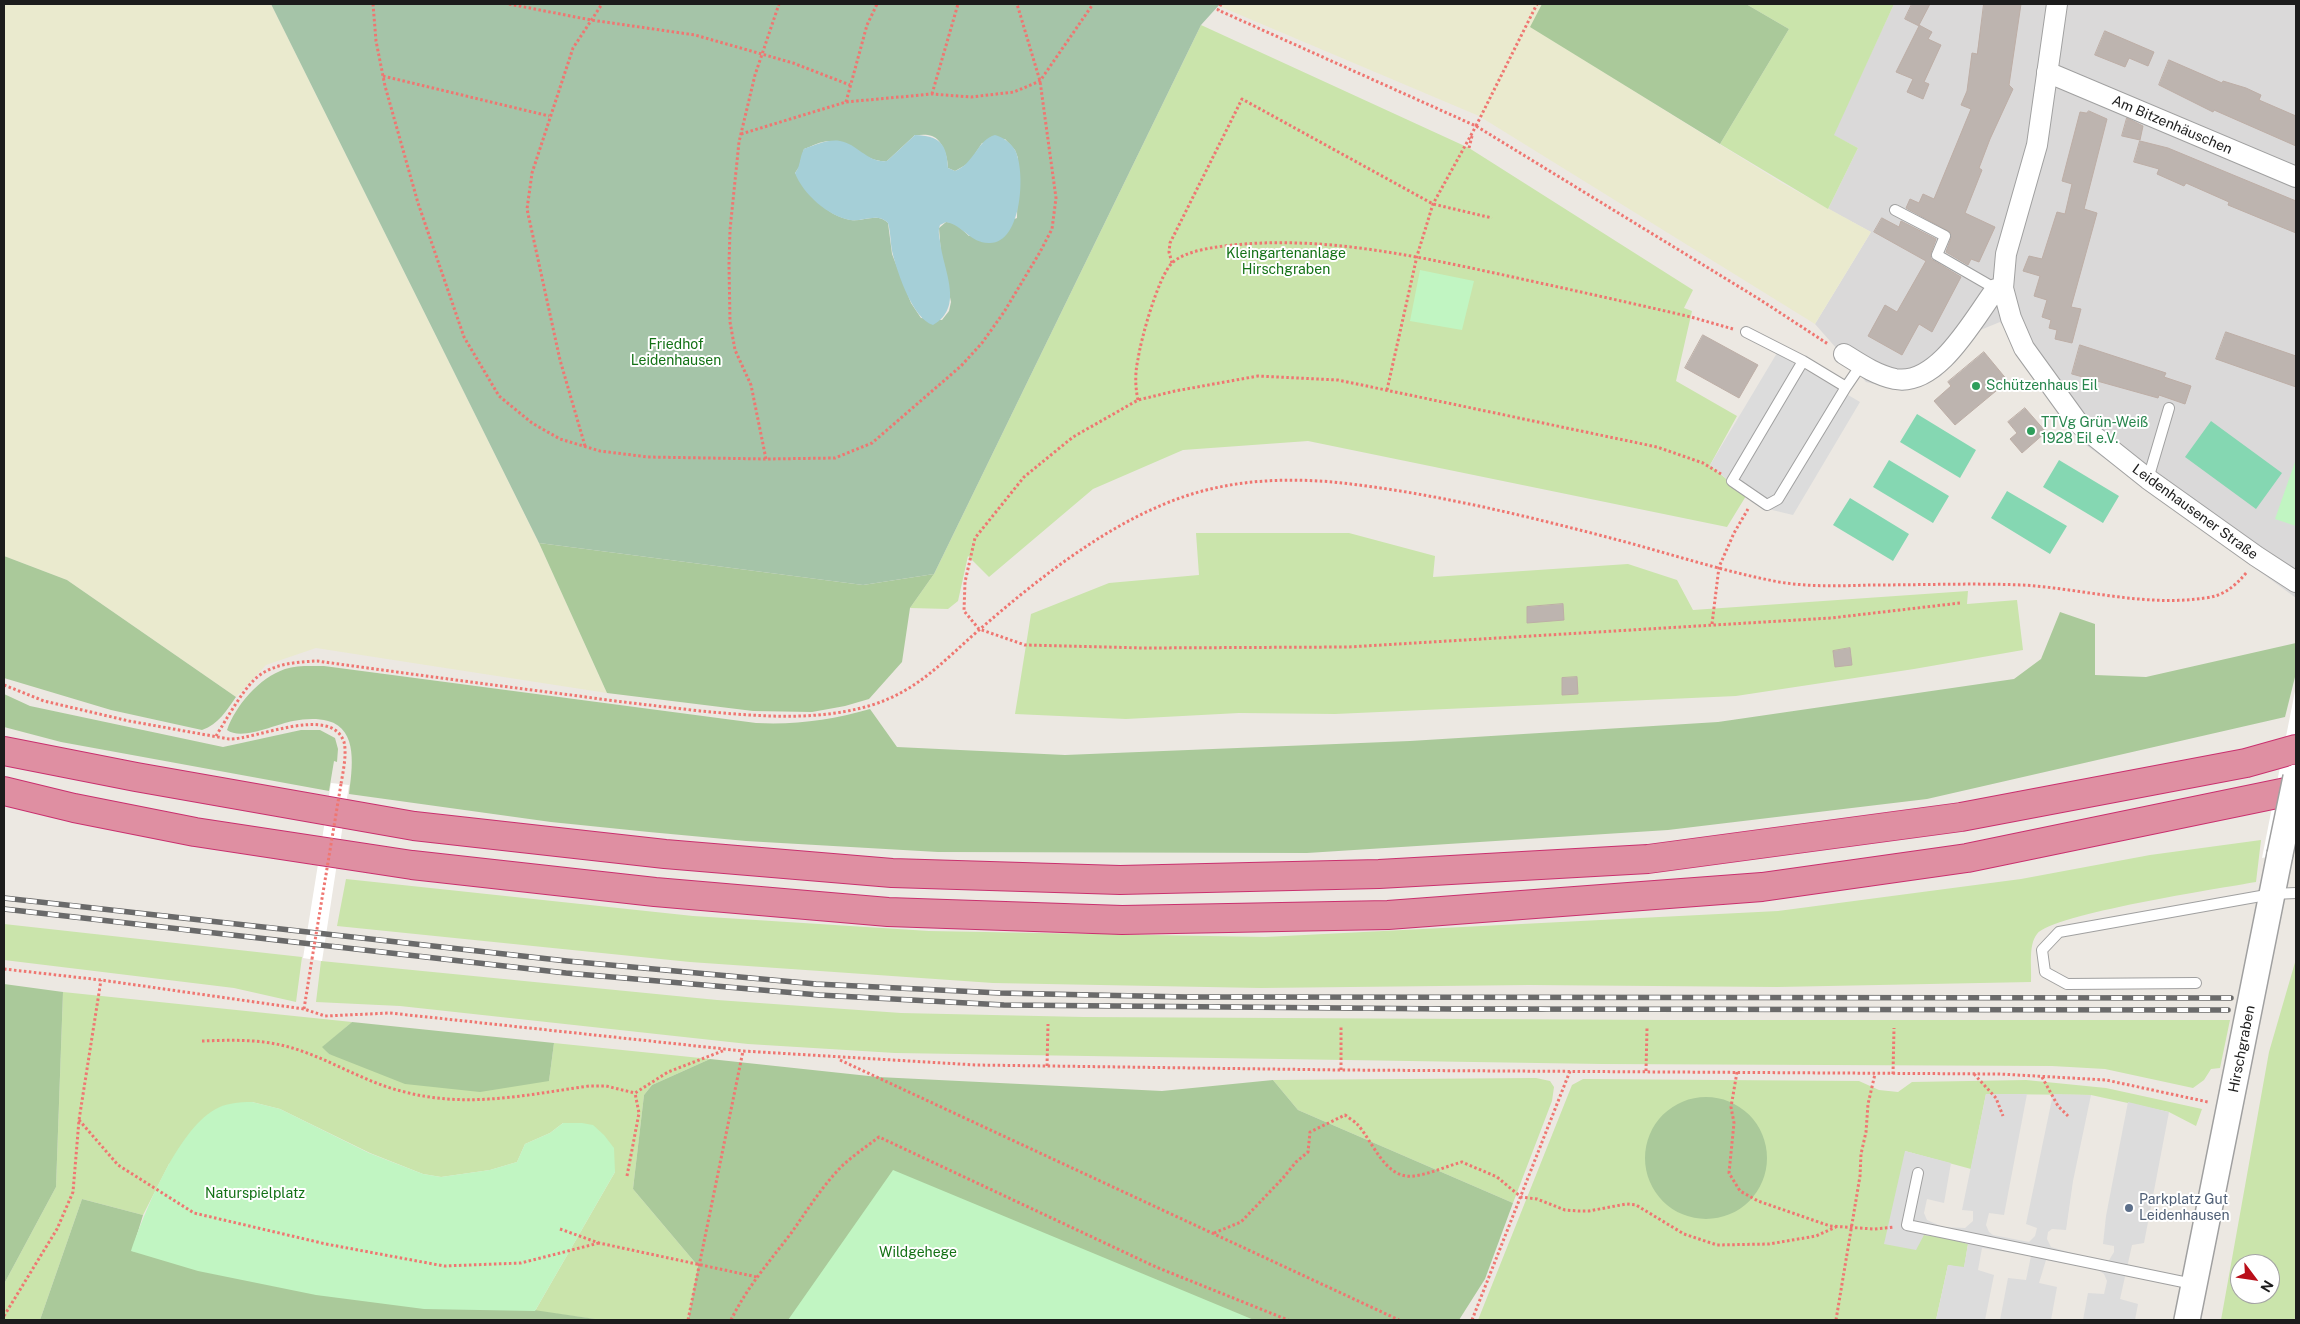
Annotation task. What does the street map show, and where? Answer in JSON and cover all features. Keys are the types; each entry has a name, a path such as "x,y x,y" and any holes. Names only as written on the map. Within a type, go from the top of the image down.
{"highway":[{"path":"4,751 136,777 414,826 665,854 892,873 1120,880 1379,874 1648,859 1961,818 2246,763 2296,749"},
{"path":"4,791 74,808 194,832 412,866 654,892 888,912 1122,920 1388,915 1762,887 1967,858 2200,812 2296,790"},
{"path":"2200,812 2296,804"}],"street":[{"name":"Leidenhausener Straße","path":"2057,4 2037,145 2006,254 1999,289 2024,348 2079,424 2148,479 2256,556 2296,582"},
{"name":"Am Bitzenhäuschen","path":"2047,72 2296,177"},
{"path":"1844,354 1881,375 1897,380 1916,378 1928,372 1949,354 1999,289"},
{"name":"Hirschgraben","path":"2187,1320 2284,893 2280,854 2296,777"}],"lane":[{"path":"1896,210 1945,236 1937,255 1999,289"},
{"path":"1746,332 1803,361 1846,387"},
{"path":"1803,361 1732,481 1767,506 1778,498 1861,365"},
{"path":"2148,479 2169,408"},
{"path":"2196,983 2067,984 2045,972 2042,950 2059,932 2284,893"},
{"path":"1918,1173 1907,1226 2194,1284"}],"path":[{"path":"373,4 376,41 383,76 418,203 464,337 489,383 508,405 532,423 560,438 600,451 648,457 766,459 835,458 872,443 960,366 993,328 1052,229 1056,198 1040,81 1017,4"},
{"path":"509,4 591,20 695,35 793,62 850,85"},
{"path":"585,446 558,351 527,209 532,173 573,48 602,4"},
{"path":"766,459 752,385 735,350 730,322 730,230 741,134 762,55 779,4"},
{"path":"846,102 867,25 877,4"},
{"path":"932,94 958,4"},
{"path":"741,134 846,102 932,94 971,97 1014,92 1040,81 1093,4"},
{"path":"1221,4 1218,10 1476,126 1759,298 1844,354"},
{"path":"1386,390 1417,256 1433,204 1476,126 1537,4"},
{"path":"383,76 550,115"},
{"path":"1172,263 1170,243 1242,99 1433,204 1492,218"},
{"path":"1468,148 1476,126"},
{"path":"1138,400 1136,379 1138,358 1157,291 1172,263 1194,252 1213,247 1278,242 1330,244 1417,256 1691,317 1746,332"},
{"path":"1732,481 1703,463 1657,447 1338,380 1258,376 1175,391 1138,400 1073,437 1024,477 975,538 965,582 964,611 979,629 1024,645 1144,648 1348,647 1830,618 1960,603"},
{"path":"216,736 254,680 269,670 285,664 317,661 627,703 749,716 786,717 816,715 869,706 920,682 979,629 1035,584 1090,544 1138,517 1191,494 1246,482 1327,482 1416,494 1578,530 1784,582 1839,586 1972,584 2028,586 2151,600 2182,601 2214,598 2232,588 2246,574 2256,556"},
{"path":"1712,624 1719,567 1734,533 1755,497"},
{"path":"4,685 44,701 129,720 216,736 240,739 288,727 312,724 335,730 344,743 341,784 304,1009"},
{"path":"4,968 304,1009 325,1016 390,1013 743,1051 837,1058 1047,1066 2042,1076 2106,1080 2202,1101"},
{"path":"4,1316 57,1229 73,1192 79,1120 101,980"},
{"path":"1047,1066 1048,1024"},
{"path":"1341,1027 1341,1070"},
{"path":"1646,1071 1647,1028"},
{"path":"1893,1074 1894,1028"},
{"path":"202,1041 262,1042 284,1045 401,1091 456,1101 485,1100 589,1086 606,1086 634,1093 668,1072 726,1049"},
{"path":"688,1320 743,1051"},
{"path":"837,1058 1400,1320"},
{"path":"1472,1320 1570,1071"},
{"path":"1737,1072 1731,1107 1734,1122 1729,1173 1740,1191 1758,1201 1830,1226 1874,1229 1907,1226"},
{"path":"1836,1320 1850,1246 1850,1228 1860,1176 1868,1104 1875,1074"},
{"path":"1974,1074 1996,1098 2003,1116"},
{"path":"2042,1076 2058,1106 2068,1116"},
{"path":"627,1176 639,1113 634,1093"},
{"path":"1214,1233 1241,1222 1284,1178 1296,1162 1308,1152 1310,1132 1345,1115 1358,1125 1372,1148 1395,1172 1414,1176 1462,1162 1496,1177 1521,1197 1537,1198 1565,1210 1589,1212 1626,1204 1636,1205 1684,1234 1718,1245 1769,1244 1816,1236 1836,1227"},
{"path":"79,1120 118,1165 194,1213 326,1244 444,1266 521,1263 599,1243"},
{"path":"731,1320 740,1301 792,1232 811,1203 843,1165 879,1136 1148,1263 1288,1320"},
{"path":"560,1229 599,1243 698,1266 757,1277"}],"shaded area":[{"path":"1894,4 2296,4 2296,598 2079,440 2000,322 1973,333 1941,376 1903,391 1866,382 1815,324 1871,232 1828,209 1858,148 1833,135"},
{"path":"1777,353 1860,402 1793,515 1768,509 1746,496 1710,465"},
{"name":"Parkplatz Gut Leidenhausen","path":"1986,1094 2027,1094 2004,1215 1989,1213 1986,1225 1989,1232 1993,1235 2029,1242 2035,1236 2037,1228 2026,1224 2053,1094 2091,1095 2073,1181 2066,1230 2052,1229 2048,1232 2047,1239 2051,1247 2103,1262 2108,1262 2114,1252 2114,1246 2103,1244 2106,1216 2128,1102 2169,1112 2144,1243 2132,1245 2120,1299 2138,1304 2135,1320 2083,1320 2088,1293 2104,1294 2107,1281 2104,1274 2098,1270 2046,1260 2039,1283 2057,1287 2051,1320 2000,1320 2008,1278 2026,1280 2031,1256 1982,1248 1978,1270 1994,1275 1985,1320 1936,1320 1948,1265 1964,1267 1968,1244 1948,1238 1924,1235 1916,1250 1884,1244 1905,1151 1951,1163 1944,1203 1927,1199 1924,1213 1927,1220 1943,1227 1965,1228 1973,1221 1973,1211 1962,1210"}],"green space":[{"path":"4,4 271,4 539,543 607,693 316,648 266,665 236,697 67,580 4,556"},
{"name":"Friedhof Leidenhausen","path":"271,4 1220,4 1201,25 934,574 863,585 539,543","holes":["915,135 928,135 936,138 944,150 948,168 955,171 969,163 982,143 1005,139 1015,150 1018,158 1017,218 969,236 955,223 946,222 939,228 941,254 951,302 949,311 942,320 921,318 911,303 892,254 888,223 879,218 851,220 833,214 812,195 795,173 799,167 804,149 821,142 831,141 845,145 873,159 887,161"]},
{"path":"1220,4 1542,4 1531,27 1782,183 1871,232 1815,324 1479,116 1219,6"},
{"path":"1542,4 1746,4 1789,29 1720,144 1530,27"},
{"path":"1746,4 1894,4 1834,135 1858,148 1828,209 1720,144 1789,29"},
{"name":"Kleingartenanlage Hirschgraben","path":"1201,25 1469,148 1693,290 1684,308 1692,311 1676,381 1737,416 1710,465 1746,496 1727,527 1308,441 1183,450 1093,489 989,577 968,556 958,601 948,609 910,608 934,574"},
{"path":"1420,270 1474,281 1462,330 1410,321"},
{"path":"1917,414 1976,450 1960,478 1900,442"},
{"path":"2211,421 2282,473 2256,509 2185,457"},
{"path":"2296,459 2296,526 2275,519"},
{"path":"1889,460 1949,496 1933,523 1873,487"},
{"path":"2059,460 2119,496 2103,523 2043,487"},
{"path":"2007,491 2067,526 2050,554 1991,518"},
{"path":"1850,498 1909,534 1893,561 1833,525"},
{"path":"1196,533 1349,533 1435,556 1433,577 1628,564 1677,580 1693,610 1968,591 1967,604 2017,600 2023,650 1914,669 1736,696 1335,714 1239,713 1126,719 1015,714 1031,614 1109,583 1199,575"},
{"path":"539,543 863,585 934,574 910,608 902,662 869,699 812,712 753,711 607,693"},
{"path":"4,556 67,580 236,697 218,721 202,730 111,710 4,678"},
{"path":"2060,612 2095,624 2095,675 2146,677 2296,643 2296,673 2285,717 1927,799 1668,830 1307,853 938,852 746,841 551,822 349,794 352,762 349,741 345,732 338,725 328,721 315,719 297,720 241,734 227,730 242,702 266,679 285,669 309,666 324,666 756,723 814,721 870,709 897,747 1065,755 1410,741 1718,722 2014,679 2041,659"},
{"path":"4,694 30,706 223,747 301,730 320,730 335,738 338,749 337,762 334,761 329,791 61,742 4,727"},
{"path":"2261,840 2256,882 2104,910 2049,926 2037,934 2032,944 2031,982 1777,987 1529,985 1261,988 993,983 690,962 337,926 346,879 693,916 929,931 1265,937 1778,911 2021,879 2150,855"},
{"path":"4,924 302,957 296,1002 234,988 4,960"},
{"path":"2296,959 2296,1320 2221,1320 2230,1270 2230,1304 2280,1304 2280,1254 2233,1254 2269,1052"},
{"path":"321,961 717,1000 901,1013 1084,1017 2230,1020 2220,1068 2211,1069 2204,1080 2193,1088 2105,1069 2052,1066 1602,1064 895,1053 748,1044 400,1006 316,1002"},
{"path":"4,984 63,992 56,1187 4,1284"},
{"path":"63,992 352,1022 323,1047 329,1054 549,1081 554,1043 710,1059 652,1085 644,1095 633,1189 698,1266 688,1320 602,1320 535,1311 615,1172 563,1123 550,1133 525,1144 517,1162 490,1170 441,1177 423,1174 370,1153 280,1109 252,1102 169,1164 143,1215 82,1199 40,1320 4,1320 4,1284 56,1187"},
{"path":"352,1022 554,1043 549,1081 480,1092 405,1084 329,1054 322,1047"},
{"path":"710,1059 878,1077 1162,1091 1273,1080 1298,1110 1513,1203 1485,1279 1459,1320 688,1320 698,1266 633,1189 644,1095 652,1085"},
{"path":"1536,1078 1550,1081 1554,1087 1552,1101 1513,1203 1298,1110 1273,1080"},
{"path":"1583,1079 1859,1081 1879,1090 1898,1092 1912,1082 2026,1080 2106,1088 2202,1109 2196,1126 2169,1112 2091,1095 1986,1094 1971,1169 1905,1151 1924,1235 1948,1238 1968,1244 1964,1268 1948,1265 1936,1320 1478,1320 1572,1085"},
{"path":"1706,1097 1729,1102 1749,1115 1762,1135 1767,1158 1762,1181 1749,1201 1729,1214 1706,1219 1683,1214 1663,1201 1650,1181 1645,1158 1650,1135 1663,1115 1683,1102"},
{"name":"Naturspielplatz","path":"252,1102 280,1109 369,1153 423,1174 441,1177 490,1170 517,1162 525,1144 550,1133 563,1123 593,1125 614,1148 615,1172 535,1311 424,1309 316,1295 198,1271 131,1251 164,1174 187,1136 200,1121 214,1110 232,1103"},
{"name":"Wildgehege","path":"893,1170 1254,1320 788,1320"},
{"path":"82,1199 143,1215 132,1251 602,1320 40,1320"}],"water":[{"path":"915,135 930,137 940,142 946,152 948,168 955,171 967,163 984,141 989,137 998,136 1009,143 1015,150 1020,173 1019,204 1015,219 1009,231 1001,240 983,243 952,224 946,222 940,225 939,237 950,287 950,298 948,308 943,317 933,325 919,314 907,295 893,255 888,223 879,218 850,220 833,214 810,196 795,173 804,149 817,144 840,141 874,159 887,161"}],"pier":[{"path":"2296,686 2296,850 2262,858"},
{"path":"331,783 349,785 322,961 303,958"}],"building":[{"path":"1912,4 1930,4 1919,25 1932,32 1928,39 1941,45 1924,82 1929,84 1923,99 1907,92 1913,79 1896,72 1919,26 1905,19"},
{"path":"1984,4 2021,4 2009,85 2013,89 1990,139 1979,168 1982,170 1965,213 1995,227 1979,262 1971,259 1968,265 1946,252 1951,238 1950,232 1906,208 1910,199 1919,203 1923,194 1934,199 1971,109 1961,105 1967,91 1972,53 1977,54"},
{"path":"2105,31 2154,52 2148,66 2129,58 2125,67 2095,55"},
{"path":"2169,60 2222,83 2223,81 2246,88 2261,95 2259,100 2296,116 2296,146 2214,110 2213,112 2159,85"},
{"path":"2089,111 2107,119 2084,209 2097,213 2071,307 2081,309 2072,343 2055,339 2057,330 2049,328 2051,320 2042,317 2047,300 2034,296 2040,276 2023,271 2029,256 2042,259 2057,212 2065,214 2072,184 2062,181 2080,112 2086,113"},
{"path":"2127,118 2143,126 2140,140 2122,136"},
{"path":"2140,141 2168,148 2296,201 2296,233 2228,205 2229,202 2186,183 2184,186 2157,174 2159,169 2134,162"},
{"path":"1882,218 1899,227 1901,221 1936,239 1931,259 1961,277 1932,332 1919,324 1902,355 1868,336 1885,305 1897,312 1926,261 1874,232"},
{"path":"2226,332 2296,356 2296,387 2216,359"},
{"path":"1703,335 1758,365 1739,398 1685,368"},
{"path":"2080,345 2166,373 2164,377 2191,386 2185,404 2159,395 2158,398 2072,374"},
{"name":"Schützenhaus Eil","path":"1984,352 2008,381 1955,425 1934,401 1951,386 1948,382"},
{"name":"TTVg Grün-Weiß 1928 Eil e.V.","path":"2025,408 2046,432 2022,453 2010,439 2017,433 2008,422"},
{"path":"1563,604 1564,620 1527,623 1527,607"},
{"path":"1850,648 1852,665 1835,667 1833,651"},
{"path":"1577,677 1578,694 1562,695 1562,678"}],"railway":[{"path":"4,898 567,961 816,984 1000,993 1186,997 2231,998"},
{"path":"4,909 566,973 819,995 1004,1005 1452,1009 2228,1010"}],"place":[{"name":"Schützenhaus Eil","path":"1976,386"},
{"name":"TTVg Grün-Weiß 1928 Eil e.V.","path":"2031,431"},
{"name":"Parkplatz Gut Leidenhausen","path":"2129,1208"}]}
